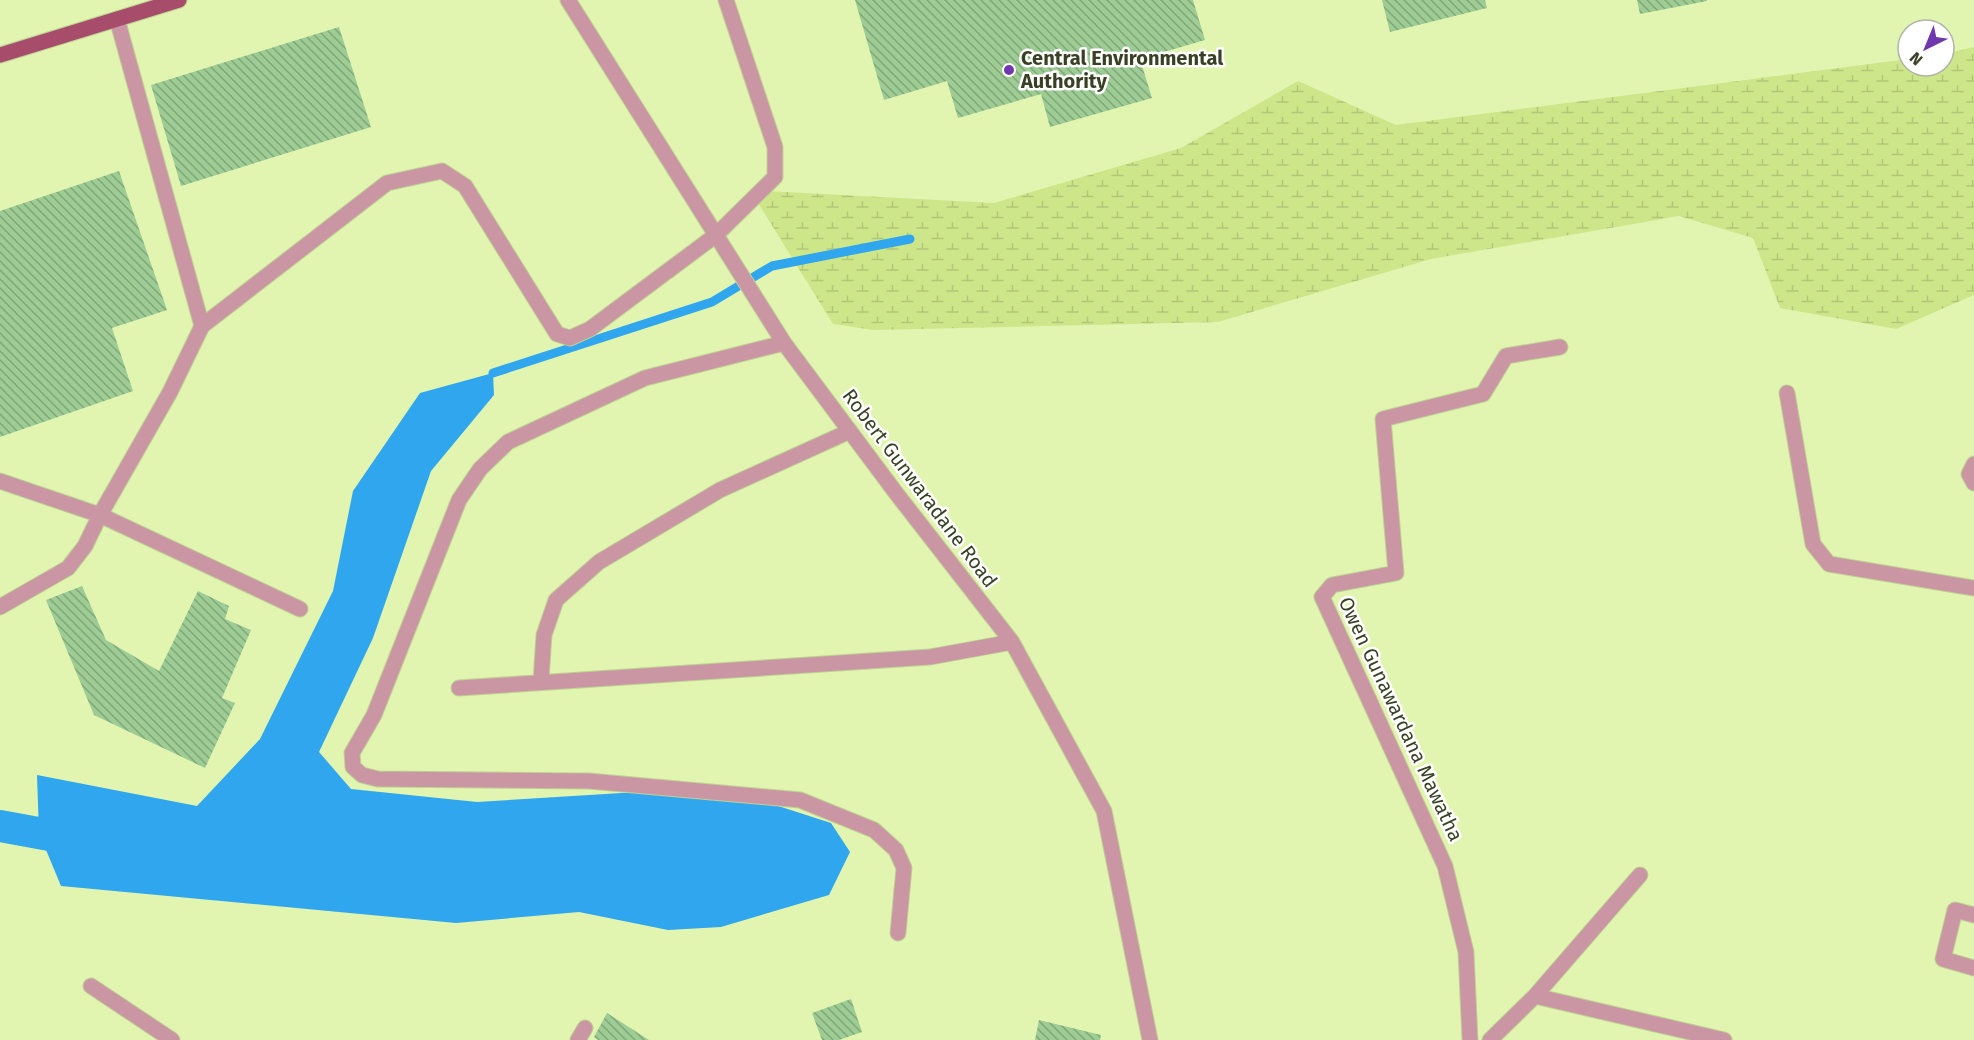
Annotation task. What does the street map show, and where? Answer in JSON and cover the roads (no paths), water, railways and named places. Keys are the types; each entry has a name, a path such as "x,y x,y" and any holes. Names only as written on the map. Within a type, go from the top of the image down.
{"main road":[{"path":"0,55 179,0"}],"street":[{"name":"Robert Gunwaradane Road","path":"568,0 784,343 1012,642 1104,811 1150,1040"},
{"path":"0,608 68,568 85,546 100,515 170,392 202,326 387,183 442,171 465,186 557,334 570,338 590,329 716,235 775,177 777,165 775,147 726,0"},
{"path":"117,19 202,326"},
{"path":"784,343 645,378 508,442 480,469 459,500 374,715 352,753 353,767 362,774 378,779 589,781 800,800 874,830 896,850 904,868 898,933"},
{"name":"Owen Gunawardana Mawatha","path":"1470,1040 1466,952 1445,866 1322,597 1332,585 1396,573 1383,419 1483,394 1506,356 1560,346"},
{"path":"1787,393 1813,544 1829,564 1974,588"},
{"path":"541,680 544,635 556,600 599,562 720,490 850,431"},
{"path":"1974,464 1969,474 1974,483"},
{"path":"0,481 100,515 300,609"},
{"path":"459,688 541,680 930,657 1012,642"},
{"path":"1490,1040 1535,996 1640,876"},
{"path":"1974,915 1955,910 1943,959 1974,968"},
{"path":"91,986 172,1040"},
{"path":"1535,996 1724,1040"}],"water":[{"path":"493,373 494,395 431,471 373,638 319,752 351,789 477,802 719,787 831,823 850,852 829,895 721,927 668,930 579,912 456,923 61,886 39,833 37,775 197,806 260,739 333,591 353,491 420,393"}],"waterway":[{"path":"493,373 712,302 772,266 910,239"},
{"path":"0,826 82,841"}],"place":[{"name":"Central Environmental Authority","path":"1009,70"}]}
